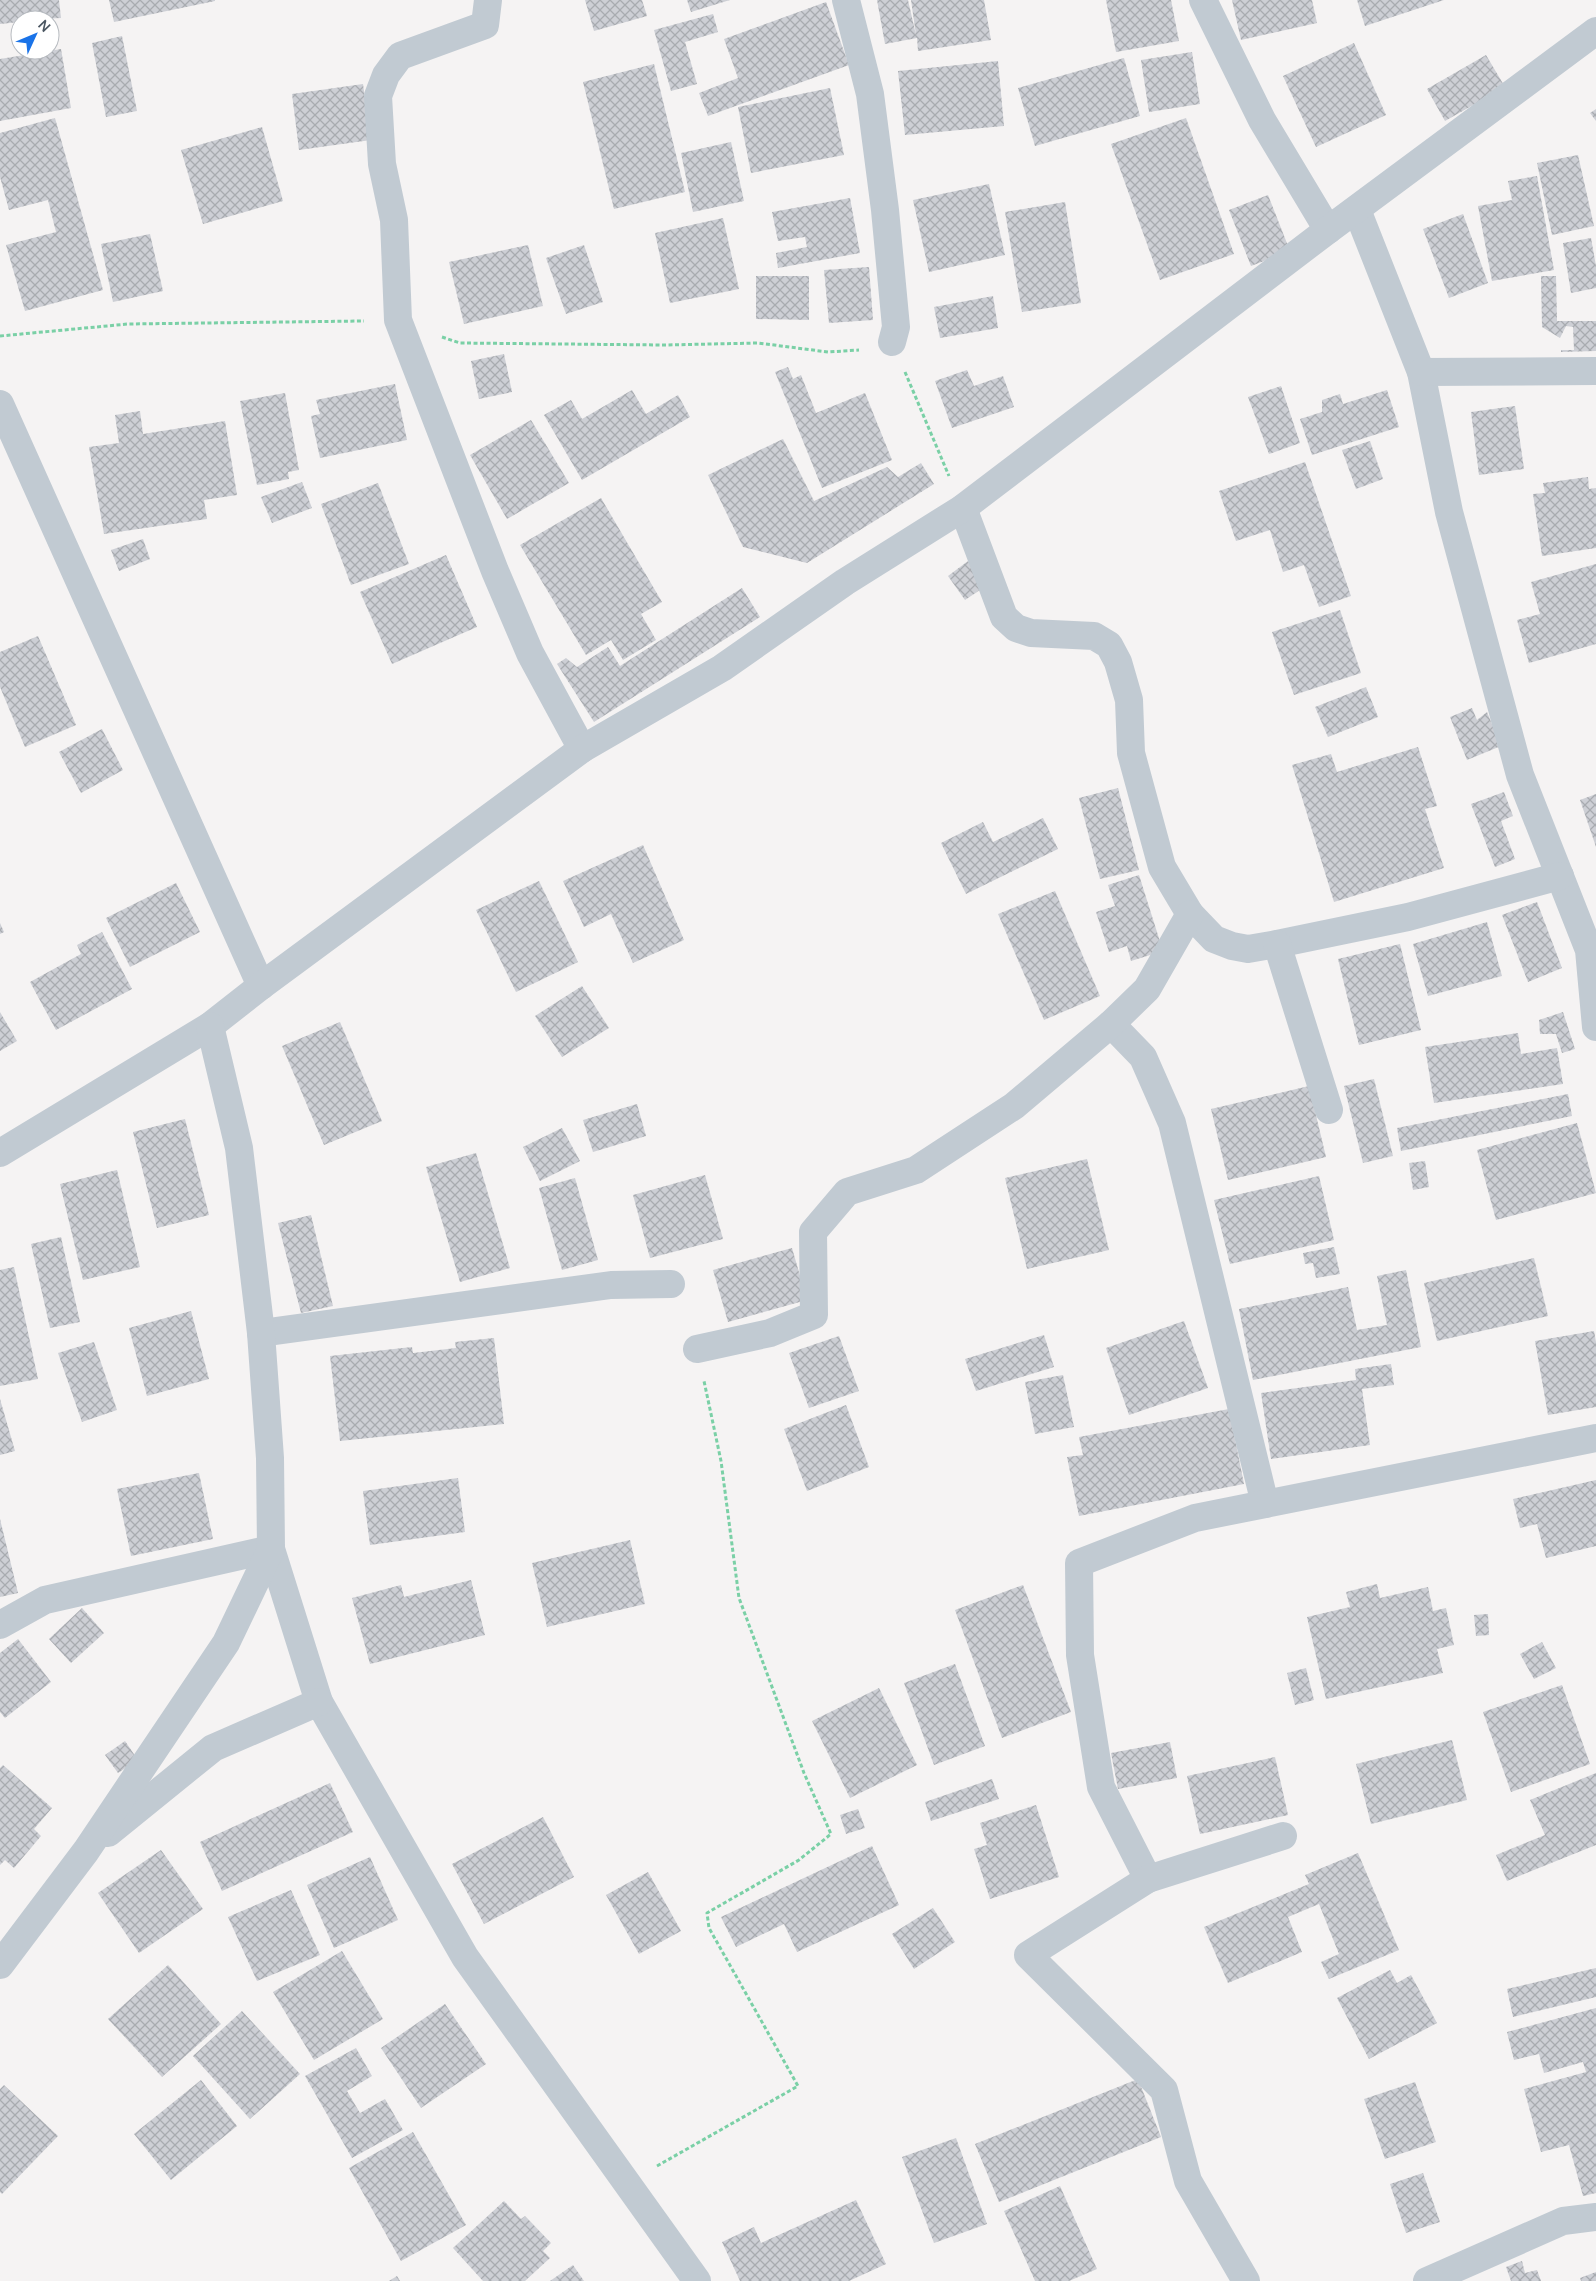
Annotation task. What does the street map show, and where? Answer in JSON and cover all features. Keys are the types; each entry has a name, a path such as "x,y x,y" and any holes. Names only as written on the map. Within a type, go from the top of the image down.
{"street":[{"path":"488,0 485,25 400,56 386,75 378,96 382,164 394,220 398,320 506,598 530,653 582,749"},
{"path":"846,0 870,94 885,210 896,327 892,342"},
{"path":"1203,0 1262,120 1328,230"},
{"path":"0,1153 210,1026 261,986 582,749 722,668 845,582 962,508 1328,230 1596,31"},
{"path":"1357,210 1421,372 1450,512 1520,775 1589,950 1596,1027"},
{"path":"1421,372 1596,371"},
{"path":"0,404 261,986"},
{"path":"962,508 1004,617 1016,628 1031,633 1094,636 1109,644 1118,662 1129,700 1131,753 1162,867 1190,914 1214,939 1232,946 1248,949 1277,944 1408,917 1560,876"},
{"path":"697,1349 770,1333 814,1315 813,1232 847,1192 916,1170 1014,1106 1111,1024 1147,989 1190,914"},
{"path":"1277,944 1329,1110"},
{"path":"1111,1024 1143,1057 1172,1123 1265,1504"},
{"path":"210,1026 240,1148 260,1333 270,1458 271,1549 319,1702 465,1957 697,2281"},
{"path":"260,1333 611,1285 671,1284"},
{"path":"1148,1879 1101,1787 1080,1655 1079,1563 1196,1518 1596,1438"},
{"path":"0,1625 45,1600 271,1549"},
{"path":"0,1965 86,1851 226,1643 271,1549"},
{"path":"86,1851 213,1748 319,1702"},
{"path":"1246,2281 1188,2181 1164,2090 1028,1955 1148,1879 1283,1836"},
{"path":"1426,2281 1563,2221 1596,2217"}],"path":[{"path":"0,336 128,324 398,320 460,343 664,345 758,343 828,352 863,350 892,342 962,508"},
{"path":"628,2183 798,2086 709,1928 707,1913 799,1860 831,1834 804,1773 739,1598 721,1461 697,1349"}],"building":[{"path":"0,0 59,0 61,18 60,10 10,10 10,23 0,24"},
{"path":"109,0 215,0 215,1 114,22"},
{"path":"585,0 642,0 647,16 594,31"},
{"path":"687,0 730,0 691,12"},
{"path":"877,0 908,0 916,35 911,0 984,0 991,40 918,51 917,38 885,44"},
{"path":"1106,0 1171,0 1179,41 1116,52"},
{"path":"1232,0 1312,0 1317,23 1241,40"},
{"path":"1357,0 1444,0 1365,26"},
{"path":"826,2 849,65 708,116 699,93 738,78 724,39"},
{"path":"713,14 718,32 685,42 697,84 671,91 654,30"},
{"path":"122,36 137,111 106,117 92,43"},
{"path":"1354,43 1386,115 1316,147 1283,76"},
{"path":"60,49 71,108 0,121 0,59 10,57 10,60 60,60"},
{"path":"1192,52 1200,104 1149,112 1141,60"},
{"path":"1486,55 1505,87 1445,121 1427,89"},
{"path":"1124,58 1140,116 1035,146 1018,88"},
{"path":"998,61 1004,126 905,135 898,71"},
{"path":"654,64 685,192 614,209 583,82"},
{"path":"363,84 371,140 299,150 292,94"},
{"path":"830,88 844,155 751,173 738,107"},
{"path":"1596,109 1596,121 1590,113"},
{"path":"55,118 103,290 25,311 6,245 56,232 48,200 9,210 0,177 0,133"},
{"path":"1186,118 1234,254 1160,280 1111,144"},
{"path":"262,127 283,201 203,224 181,150"},
{"path":"731,142 744,201 693,212 681,153"},
{"path":"1578,155 1594,226 1552,235 1537,163"},
{"path":"1537,176 1554,270 1492,281 1478,206 1512,200 1508,181"},
{"path":"989,184 1005,255 929,272 913,200"},
{"path":"1268,195 1290,251 1251,266 1229,210"},
{"path":"850,198 860,253 778,268 776,253 807,247 805,237 778,241 772,212"},
{"path":"1065,202 1081,303 1022,312 1005,212"},
{"path":"1463,214 1488,283 1449,298 1423,229"},
{"path":"723,218 739,289 670,303 655,233"},
{"path":"150,234 163,291 113,302 101,244"},
{"path":"1591,238 1596,266 1596,288 1571,293 1563,243"},
{"path":"528,245 543,306 464,324 449,262"},
{"path":"584,245 603,302 566,314 546,258"},
{"path":"869,267 873,320 829,323 824,270"},
{"path":"756,276 809,276 809,320 756,319"},
{"path":"1541,276 1556,276 1557,321 1596,321 1596,351 1561,352 1561,350 1574,350 1573,327 1566,326 1560,338 1542,327"},
{"path":"993,296 998,328 940,338 934,307"},
{"path":"504,354 512,392 479,399 471,361"},
{"path":"788,367 793,379 801,375 816,413 865,393 892,460 822,488 775,372"},
{"path":"967,370 974,386 1003,376 1014,407 952,428 935,381"},
{"path":"395,384 407,440 320,458 311,416 320,414 316,400"},
{"path":"1281,386 1300,443 1269,454 1248,397"},
{"path":"632,390 646,414 678,395 690,417 582,480 544,415 571,400 582,419"},
{"path":"1387,390 1399,427 1312,455 1300,419 1322,412 1322,400 1340,394 1343,404"},
{"path":"285,393 299,470 288,472 289,479 257,485 240,401"},
{"path":"1515,406 1524,469 1479,475 1471,412"},
{"path":"140,411 143,434 225,421 237,495 204,500 207,519 104,534 89,447 119,443 115,415"},
{"path":"531,420 569,483 507,519 470,455"},
{"path":"783,439 814,501 887,467 898,477 921,463 934,484 807,563 743,547 708,475"},
{"path":"1370,441 1383,479 1356,489 1342,450"},
{"path":"1305,462 1351,596 1319,607 1304,565 1283,572 1270,530 1236,541 1219,491"},
{"path":"1588,477 1589,489 1596,488 1596,548 1542,556 1533,494 1545,493 1543,483"},
{"path":"302,482 312,508 272,523 261,497"},
{"path":"378,483 409,564 351,585 321,504"},
{"path":"601,498 662,602 641,614 656,640 623,660 611,640 586,655 520,545"},
{"path":"143,539 150,559 119,571 111,550"},
{"path":"446,555 477,627 392,664 360,592"},
{"path":"968,561 986,586 965,600 948,576"},
{"path":"1596,564 1596,644 1529,663 1517,620 1540,614 1531,582"},
{"path":"742,588 760,617 594,722 557,664 566,658 577,667 608,647 620,666"},
{"path":"1340,610 1361,673 1294,695 1272,632"},
{"path":"38,636 76,725 25,747 0,687 0,652"},
{"path":"1366,687 1378,717 1328,737 1315,707"},
{"path":"1472,708 1477,720 1487,712 1501,746 1467,760 1450,717"},
{"path":"102,729 123,770 81,793 59,752"},
{"path":"1418,747 1437,806 1425,809 1444,868 1334,902 1292,765 1331,754 1337,772"},
{"path":"1118,788 1139,870 1100,879 1079,798"},
{"path":"1504,792 1513,816 1501,821 1515,859 1495,867 1471,804"},
{"path":"1596,794 1596,847 1580,800"},
{"path":"1043,818 1058,849 966,894 941,843 983,822 993,842"},
{"path":"643,845 684,940 633,963 611,914 584,927 563,881"},
{"path":"1139,875 1163,951 1131,961 1127,946 1109,952 1096,912 1115,906 1108,885"},
{"path":"539,881 578,962 516,992 476,910"},
{"path":"176,883 200,932 130,967 106,918"},
{"path":"1055,891 1100,996 1044,1020 998,914"},
{"path":"1537,902 1562,968 1528,982 1502,915"},
{"path":"1487,922 1502,976 1428,996 1413,944"},
{"path":"0,923 4,932 0,934"},
{"path":"102,932 132,989 56,1030 30,982 81,954 77,945"},
{"path":"1400,944 1421,1030 1359,1045 1338,959"},
{"path":"582,986 609,1028 562,1057 535,1016"},
{"path":"0,1012 17,1041 0,1051"},
{"path":"1563,1012 1575,1049 1562,1053 1556,1034 1540,1034 1539,1020"},
{"path":"340,1022 382,1121 324,1145 282,1046"},
{"path":"1518,1033 1521,1054 1557,1048 1563,1084 1434,1103 1425,1047"},
{"path":"1374,1079 1393,1156 1363,1163 1344,1086"},
{"path":"1309,1086 1326,1157 1228,1180 1211,1109"},
{"path":"1568,1094 1572,1116 1401,1151 1397,1128"},
{"path":"637,1104 646,1136 593,1152 583,1120"},
{"path":"185,1119 209,1215 157,1228 133,1132"},
{"path":"1577,1123 1596,1193 1496,1220 1477,1150"},
{"path":"562,1128 580,1161 540,1181 523,1147"},
{"path":"476,1153 510,1268 460,1282 426,1167"},
{"path":"1087,1159 1109,1250 1027,1269 1005,1178"},
{"path":"1425,1161 1429,1187 1413,1190 1409,1163"},
{"path":"117,1170 140,1267 83,1280 60,1184"},
{"path":"705,1175 723,1239 650,1258 633,1195"},
{"path":"1319,1176 1334,1240 1230,1264 1214,1200"},
{"path":"575,1178 598,1260 562,1270 539,1188"},
{"path":"311,1215 333,1306 301,1313 278,1223"},
{"path":"61,1237 80,1322 50,1328 31,1244"},
{"path":"1334,1247 1340,1274 1316,1278 1313,1263 1305,1264 1303,1253"},
{"path":"792,1248 807,1300 728,1322 713,1270"},
{"path":"1534,1258 1548,1316 1437,1341 1424,1283"},
{"path":"14,1267 38,1379 0,1386 0,1270"},
{"path":"1406,1270 1421,1347 1253,1380 1239,1309 1348,1287 1357,1330 1387,1325 1377,1276"},
{"path":"191,1311 209,1379 147,1396 129,1328"},
{"path":"1184,1321 1208,1388 1129,1415 1106,1348"},
{"path":"1594,1331 1596,1342 1596,1407 1548,1415 1535,1341"},
{"path":"1044,1335 1054,1367 976,1391 965,1359"},
{"path":"839,1336 859,1391 809,1408 789,1353"},
{"path":"494,1338 504,1424 340,1441 330,1356 412,1347 413,1353 456,1348 455,1342"},
{"path":"94,1342 117,1410 82,1422 58,1353"},
{"path":"1391,1364 1394,1385 1362,1389 1370,1445 1271,1459 1261,1393 1356,1380 1355,1369"},
{"path":"1063,1375 1074,1427 1035,1434 1025,1382"},
{"path":"0,1399 15,1451 0,1455"},
{"path":"846,1405 869,1467 807,1491 784,1429"},
{"path":"1229,1409 1244,1484 1079,1516 1067,1457 1083,1455 1079,1437"},
{"path":"199,1473 213,1539 131,1556 117,1489"},
{"path":"458,1478 465,1532 370,1545 363,1491"},
{"path":"1596,1480 1596,1546 1546,1558 1537,1524 1520,1528 1513,1499"},
{"path":"0,1519 18,1593 0,1597"},
{"path":"630,1540 645,1604 547,1627 532,1563"},
{"path":"471,1580 485,1635 370,1664 352,1598 401,1585 404,1597"},
{"path":"1377,1584 1380,1598 1428,1587 1433,1611 1446,1608 1454,1645 1437,1649 1443,1673 1326,1699 1307,1617 1350,1607 1346,1592"},
{"path":"1023,1585 1071,1712 1002,1738 955,1610"},
{"path":"82,1608 104,1633 71,1663 49,1639"},
{"path":"1488,1614 1489,1635 1476,1636 1474,1615"},
{"path":"18,1639 51,1682 5,1718 0,1712 0,1653"},
{"path":"1542,1642 1556,1668 1534,1679 1520,1654"},
{"path":"955,1664 985,1746 934,1765 904,1683"},
{"path":"1306,1668 1314,1700 1295,1705 1287,1673"},
{"path":"1562,1685 1590,1764 1511,1792 1483,1712"},
{"path":"879,1688 917,1765 850,1798 812,1721"},
{"path":"1452,1740 1467,1800 1371,1824 1356,1764"},
{"path":"125,1741 138,1760 118,1773 105,1755"},
{"path":"1170,1742 1177,1778 1118,1789 1111,1753"},
{"path":"1275,1757 1288,1815 1200,1834 1187,1776"},
{"path":"3,1765 52,1808 34,1829 41,1836 14,1868 5,1860 0,1865 0,1768"},
{"path":"1596,1773 1596,1845 1507,1881 1496,1855 1545,1835 1530,1800"},
{"path":"992,1779 999,1799 931,1821 925,1802"},
{"path":"330,1783 353,1832 222,1891 200,1842"},
{"path":"1036,1805 1059,1877 990,1899 974,1849 987,1845 980,1823"},
{"path":"858,1809 865,1828 846,1834 840,1815"},
{"path":"543,1817 574,1877 484,1924 452,1864"},
{"path":"872,1846 899,1905 797,1952 784,1924 736,1947 721,1917"},
{"path":"161,1850 203,1909 139,1953 98,1893"},
{"path":"1358,1853 1399,1950 1329,1979 1321,1962 1339,1954 1319,1904 1288,1917 1302,1952 1228,1983 1204,1927 1309,1884 1305,1875"},
{"path":"370,1857 398,1920 334,1948 307,1885"},
{"path":"648,1872 681,1931 639,1954 606,1895"},
{"path":"291,1890 320,1955 257,1981 228,1917"},
{"path":"933,1908 955,1942 914,1969 892,1934"},
{"path":"342,1951 383,2019 314,2060 273,1992"},
{"path":"168,1965 221,2024 162,2077 108,2019"},
{"path":"1596,1968 1596,1997 1513,2017 1507,1989"},
{"path":"1390,1970 1397,1983 1411,1975 1437,2023 1369,2059 1337,1998"},
{"path":"445,2004 486,2064 421,2108 381,2048"},
{"path":"1596,2008 1596,2193 1583,2196 1569,2145 1541,2152 1524,2089 1586,2072 1583,2062 1544,2073 1539,2054 1514,2060 1507,2032"},
{"path":"242,2011 300,2074 250,2119 193,2056"},
{"path":"356,2048 372,2076 347,2091 360,2113 385,2099 403,2130 352,2158 305,2076"},
{"path":"1138,2079 1161,2137 999,2202 975,2144"},
{"path":"201,2080 237,2126 171,2180 134,2134"},
{"path":"1415,2082 1436,2142 1385,2159 1364,2099"},
{"path":"4,2085 58,2136 2,2194 0,2192 0,2089"},
{"path":"413,2132 466,2225 401,2261 349,2168"},
{"path":"956,2138 987,2224 934,2243 902,2157"},
{"path":"1423,2173 1440,2222 1406,2233 1390,2184"},
{"path":"1060,2186 1097,2269 1069,2281 1035,2281 1004,2211"},
{"path":"856,2200 886,2264 849,2281 740,2281 722,2242 754,2227 761,2243"},
{"path":"504,2201 521,2219 525,2216 551,2243 543,2251 550,2258 525,2281 483,2281 453,2248"},
{"path":"1522,2261 1525,2273 1537,2270 1541,2281 1511,2281 1506,2267"},
{"path":"573,2265 584,2281 550,2281"},
{"path":"1596,2272 1596,2281 1581,2281 1580,2278"},
{"path":"397,2276 400,2281 389,2281"}]}
